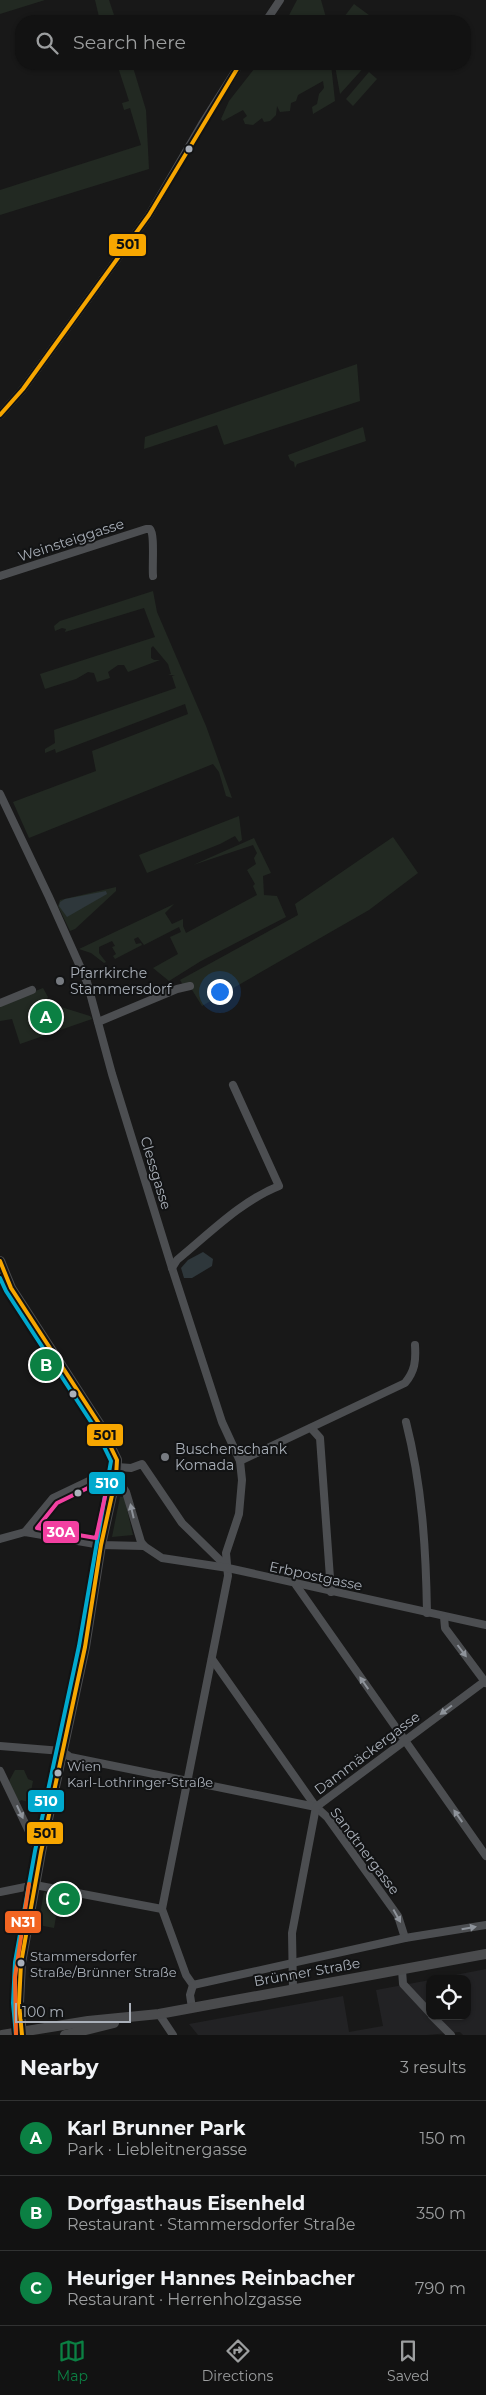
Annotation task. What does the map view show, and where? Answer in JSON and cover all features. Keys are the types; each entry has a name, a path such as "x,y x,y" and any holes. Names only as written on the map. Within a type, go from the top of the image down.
{"main road":[{"path":"0,1261 11,1288 100,1425 117,1460 100,1545 85,1647 41,1852 21,1963 19,2003 22,2033"},
{"name":"Brünner Straße","path":"2,2035 88,2021 159,2014 486,1954"},
{"name":"Brünner Straße","path":"67,2035 90,2031 132,2018"}],"street":[{"path":"270,15 280,0"},
{"path":"0,415 23,389 138,231 236,70"},
{"name":"Weinsteiggasse","path":"0,576 119,536 150,529 153,533 151,558 153,576"},
{"name":"Clessgasse","path":"0,794 87,982 112,1074 172,1268 222,1422 240,1461 242,1480 239,1514 226,1553 228,1568 212,1659 162,1909"},
{"path":"98,1022 177,989 190,986"},
{"path":"0,1003 32,990"},
{"path":"172,1268 177,1260 243,1207 261,1194 279,1186 233,1085"},
{"path":"240,1461 405,1384 411,1376 416,1363 415,1345"},
{"path":"406,1422 417,1464 422,1502 427,1613"},
{"path":"311,1428 320,1438 331,1592"},
{"path":"25,1532 53,1498 96,1477 142,1464 182,1523 228,1568"},
{"path":"0,1539 25,1532 100,1545 144,1546 135,1527 126,1492 116,1472"},
{"name":"Erbpostgasse","path":"144,1546 162,1558 228,1568 296,1585 486,1625"},
{"path":"296,1585 486,1856"},
{"path":"444,1617 445,1628 485,1682"},
{"name":"Sandtnergasse","path":"212,1659 316,1807 327,1816 398,1916 405,1938"},
{"name":"Dammäckergasse","path":"293,1989 291,1963 292,1933 316,1807 485,1682"},
{"path":"0,1746 62,1751 70,1757 316,1807"},
{"path":"0,1770 35,1844 41,1852"},
{"path":"0,1892 35,1885 162,1909 186,1974 193,1985 190,1995 192,2008"},
{"name":"Brünner Straße","path":"193,1985 405,1938 486,1925"},
{"path":"402,1970 403,1984 426,2010"},
{"path":"159,2014 173,2035"},
{"path":"435,2020 446,2033"}],"shaded area":[{"path":"0,0 45,0 0,14"},
{"path":"95,0 109,0 114,15 99,15"},
{"path":"297,0 321,0 325,15 289,15"},
{"path":"354,4 369,15 346,15"},
{"path":"119,70 134,70 146,110 149,169 0,215 0,190 141,145 130,108 124,110 122,103 129,101"},
{"path":"253,70 332,70 335,101 313,114 312,107 317,104 319,94 324,88 323,81 298,95 296,101 291,103 290,111 280,112 277,106 276,115 270,121 264,122 262,118 253,125 245,124 243,119 247,116 243,110 223,121 221,119 229,101"},
{"path":"336,70 362,70 340,94"},
{"path":"369,72 377,79 353,106 346,99"},
{"path":"357,364 360,401 224,445 217,425 144,449 145,437"},
{"path":"363,427 366,441 297,464 295,468 294,462 290,460 288,455"},
{"path":"153,591 157,612 206,726 232,798 226,796 219,772 213,764 29,838 13,802 96,771 92,751 188,714 185,704 56,753 55,749 45,753 45,749 55,743 54,730 176,688 172,676 175,675 168,675 171,674 168,664 153,646 151,648 151,658 160,660 128,672 124,665 118,665 108,672 110,678 97,682 94,673 88,672 76,679 45,689 40,674 155,637 144,608 65,632 66,629 62,628 55,631 54,626 60,621"},
{"path":"239,816 242,840 239,842 235,836 220,844 147,873 139,855"},
{"path":"393,837 418,873 369,910 202,1006 189,985 183,985 180,980 298,915 295,904"},
{"path":"254,838 271,873 263,876 264,895 277,896 286,917 201,961 169,981 153,968 178,954 170,937 181,932 179,927 144,945 138,937 134,939 136,944 141,943 142,945 115,959 113,956 116,954 112,947 115,946 112,941 99,947 99,953 106,962 104,963 91,953 79,949 174,904 165,913 172,924 183,919 186,933 257,895 253,886 255,884 247,870 256,864 254,858 257,853 253,845 193,865"},
{"path":"116,887 116,891 75,929 70,931 58,906 60,900"},
{"path":"106,891 107,894 67,917 59,906 60,902 65,899"},
{"path":"43,988 48,997 45,1004 51,1010 56,1011 61,1007 90,1016 92,1019 20,1044 12,1019 0,1021 0,1005"},
{"path":"203,1252 213,1259 212,1266 192,1278 184,1278 181,1268 188,1260"},
{"path":"120,1497 124,1497 133,1535 112,1537"},
{"path":"15,1770 24,1770 28,1779 33,1781 29,1802 21,1800 18,1803 9,1781"},
{"path":"44,1892 60,1895 54,1928 38,1925"},
{"path":"486,1969 486,2035 463,2035 460,2032 427,2035 198,2035 189,2024 343,1996 349,2032 383,2026 376,1990 426,1981 426,2020 471,2020 471,1975 455,1975"}],"transit line":[{"name":"501","path":"0,415 23,389 149,215 236,70"},
{"name":"501","path":"0,1261 11,1288 100,1425 117,1460 116,1477 101,1545 85,1647 41,1852 21,1963 19,2003 22,2035"},
{"name":"510","path":"0,1278 6,1291 95,1428 111,1461 79,1646 35,1851 15,1962 13,2003 16,2035"},
{"name":"30A","path":"98,1483 108,1483 96,1538 37,1528 57,1503 98,1483"},
{"name":"N31","path":"16,2035 15,1977 29,1884"}],"place":[{"name":"Pfarrkirche Stammersdorf","path":"60,981"},
{"name":"Karl Brunner Park","path":"46,1017"},
{"name":"Dorfgasthaus Eisenheld","path":"46,1365"},
{"name":"Buschenschank Komada","path":"165,1457"},
{"name":"Wien Karl-Lothringer-Straße","path":"58,1773"},
{"name":"Heuriger Hannes Reinbacher","path":"64,1899"},
{"name":"Stammersdorfer Straße/Brünner Straße","path":"21,1963"}]}
